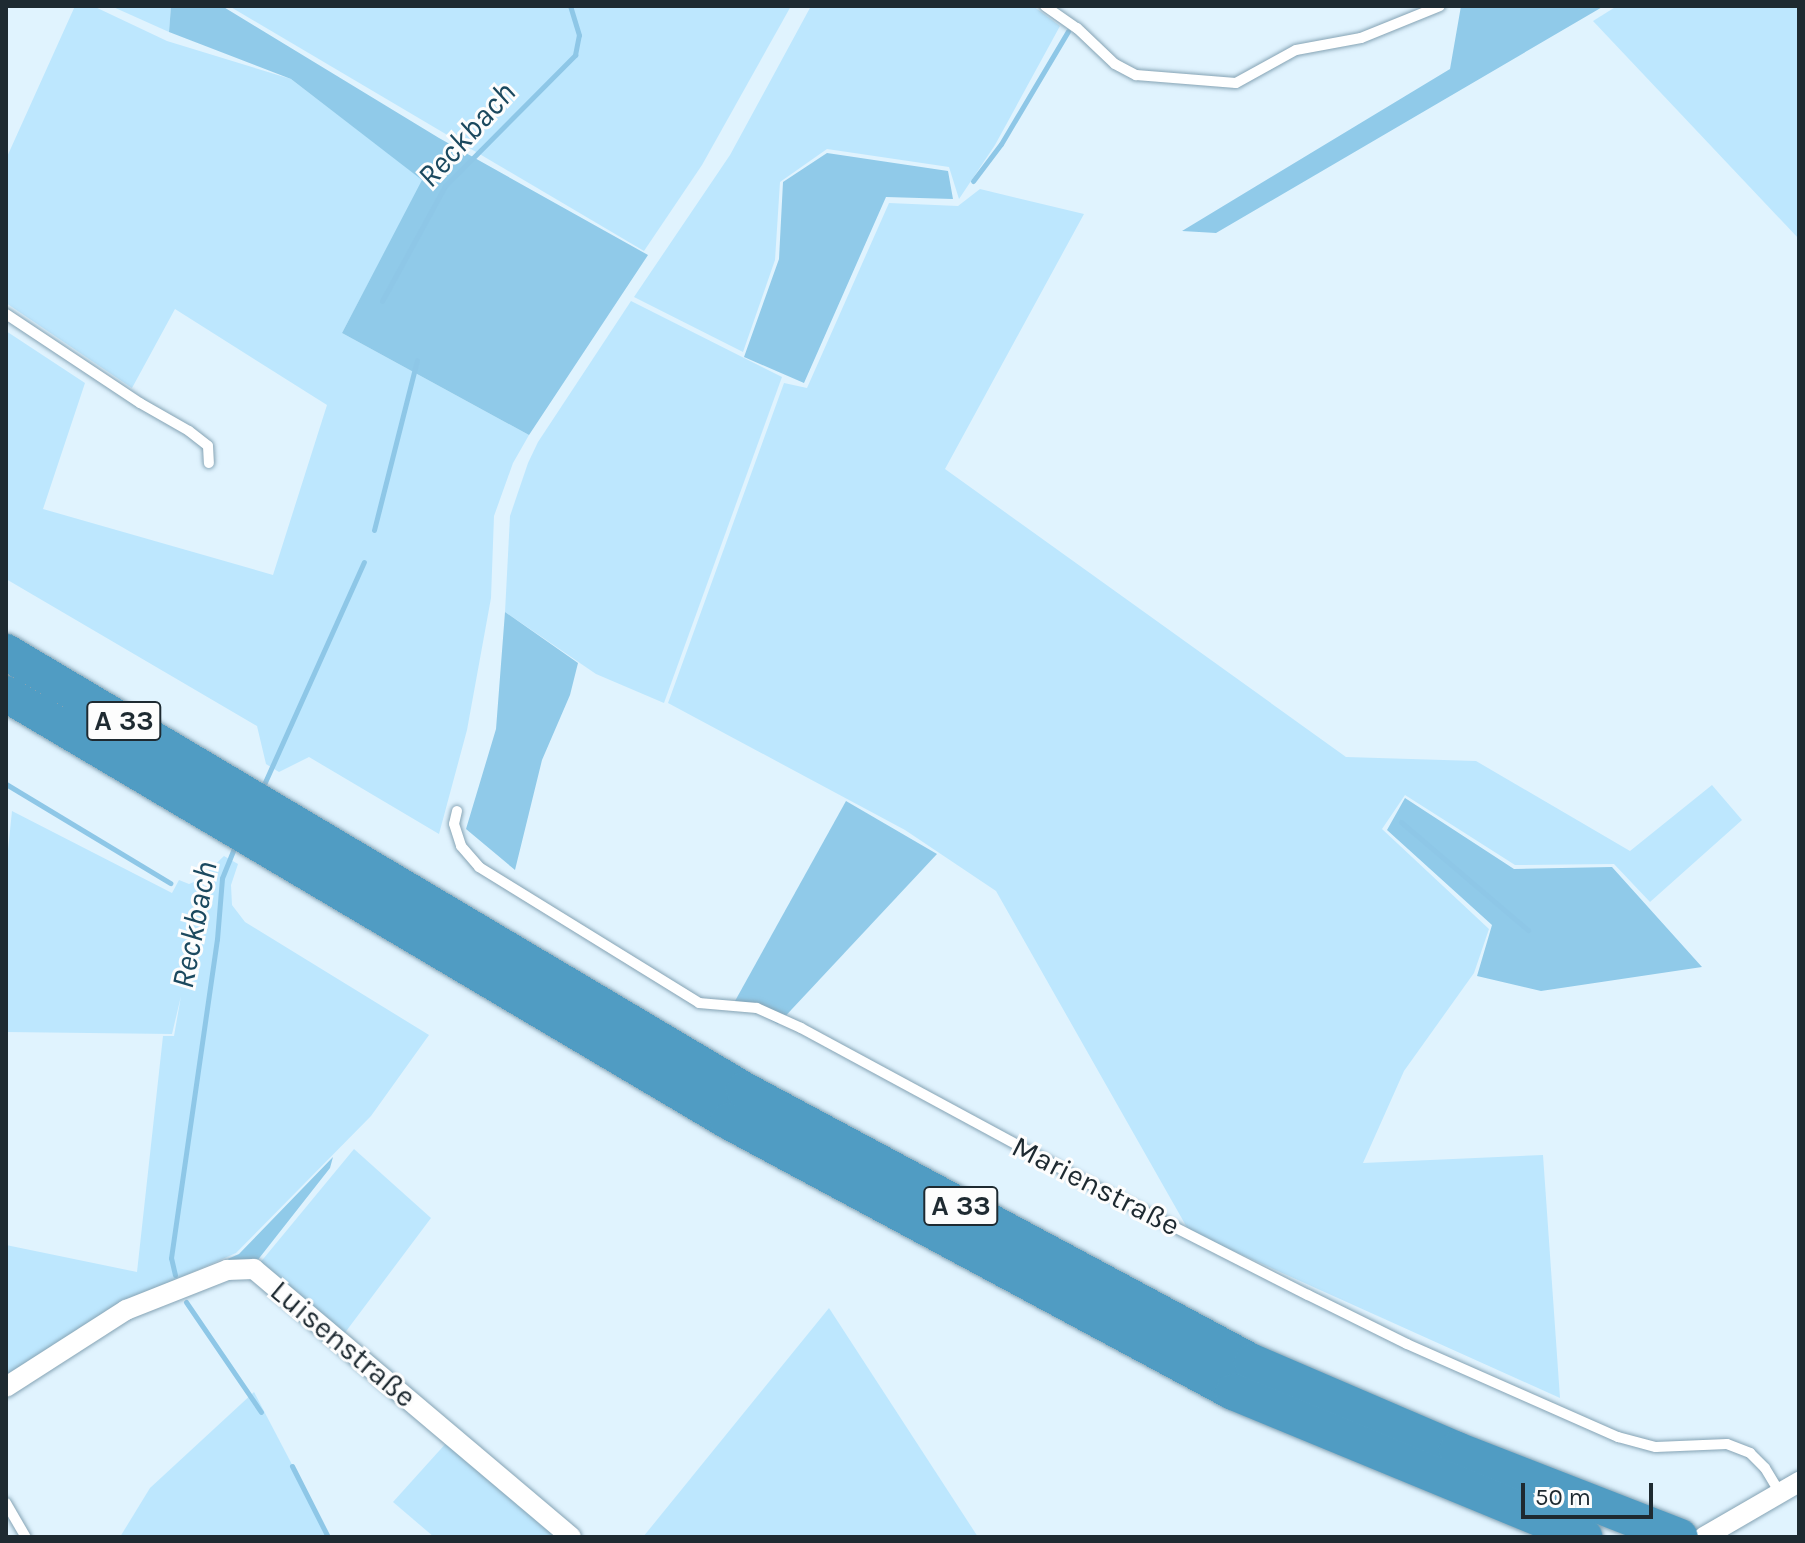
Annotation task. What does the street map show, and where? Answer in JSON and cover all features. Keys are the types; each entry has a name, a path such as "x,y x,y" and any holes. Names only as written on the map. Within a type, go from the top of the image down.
{"highway":[{"name":"A 33","path":"6,652 744,1090 1252,1362 1457,1450 1680,1537"},
{"name":"A 33","path":"6,694 728,1121 1233,1392 1584,1537"}],"street":[{"name":"Luisenstraße","path":"6,1387 126,1310 227,1270 254,1269 571,1537"},
{"path":"1704,1537 1799,1482"}],"lane":[{"path":"1045,6 1077,28 1115,64 1136,75 1236,83 1296,50 1361,38 1440,6"},
{"path":"6,314 189,431 208,446 209,463"},
{"name":"Marienstraße","path":"457,811 454,824 461,846 479,867 699,1003 757,1008 801,1028 1076,1177 1308,1295 1407,1344 1618,1437 1656,1447 1727,1444 1750,1453 1765,1468 1780,1493"},
{"path":"6,1503 26,1537"}],"shaded area":[{"path":"75,6 93,6 167,41 291,79 423,180 342,333 529,435 513,463 494,516 491,598 467,730 439,834 309,757 279,772 266,764 257,726 6,579 6,331 85,383 43,509 273,575 327,405 175,309 132,388 6,303 6,159"},
{"path":"111,6 171,6 169,32"},
{"path":"171,6 222,6 439,138 648,255 529,435 342,333 422,180 291,79 169,32"},
{"path":"229,6 791,6 702,165 644,251"},
{"path":"811,6 1033,6 1060,26 995,145 959,199 949,167 827,149 780,182 775,260 743,352 634,297 730,155"},
{"path":"1461,6 1604,6 1216,233 1182,231 1450,69"},
{"path":"1617,6 1799,6 1799,239 1593,21"},
{"path":"827,153 948,171 953,199 886,197 804,383 744,357 779,259 783,182"},
{"path":"980,189 1084,214 945,469 1346,757 1476,761 1630,851 1712,785 1742,820 1650,902 1614,864 1515,865 1405,795 1382,829 1489,929 1474,973 1404,1071 1363,1163 1543,1155 1560,1398 1189,1231 996,891 905,830 668,703 784,383 807,388 889,203 958,206"},
{"path":"631,301 782,377 664,703 596,674 505,612 510,516 528,463 538,442"},
{"path":"505,612 578,663 570,695 542,760 515,870 466,829 496,729"},
{"path":"1405,798 1514,869 1612,867 1702,967 1541,991 1477,976 1492,925 1387,830"},
{"path":"846,801 937,854 778,1024 735,1001"},
{"path":"12,811 172,893 179,880 189,884 199,880 224,856 238,864 231,885 232,905 245,922 429,1035 371,1116 236,1253 127,1301 6,1376 6,1245 137,1272 163,1036 174,1036 181,996 172,1034 6,1032 6,870"},
{"path":"354,1149 431,1218 344,1334 259,1264"},
{"path":"333,1157 330,1168 253,1266 169,1285 239,1254"},
{"path":"829,1308 978,1537 643,1537"},
{"path":"254,1392 330,1537 120,1537 150,1488"},
{"path":"448,1441 562,1537 434,1537 393,1502"}],"waterway":[{"name":"Reckbach","path":"382,301 445,186 575,55 579,35 570,6"},
{"path":"973,181 1001,144 1068,31"},
{"name":"Reckbach","path":"374,530 417,360"},
{"name":"Reckbach","path":"261,791 364,562"},
{"path":"6,784 170,883"},
{"path":"1401,822 1528,930"},
{"name":"Reckbach","path":"175,1275 171,1258 217,939 222,878 236,843"},
{"name":"Reckbach","path":"186,1302 261,1412"},
{"name":"Reckbach","path":"292,1466 328,1537"}]}
